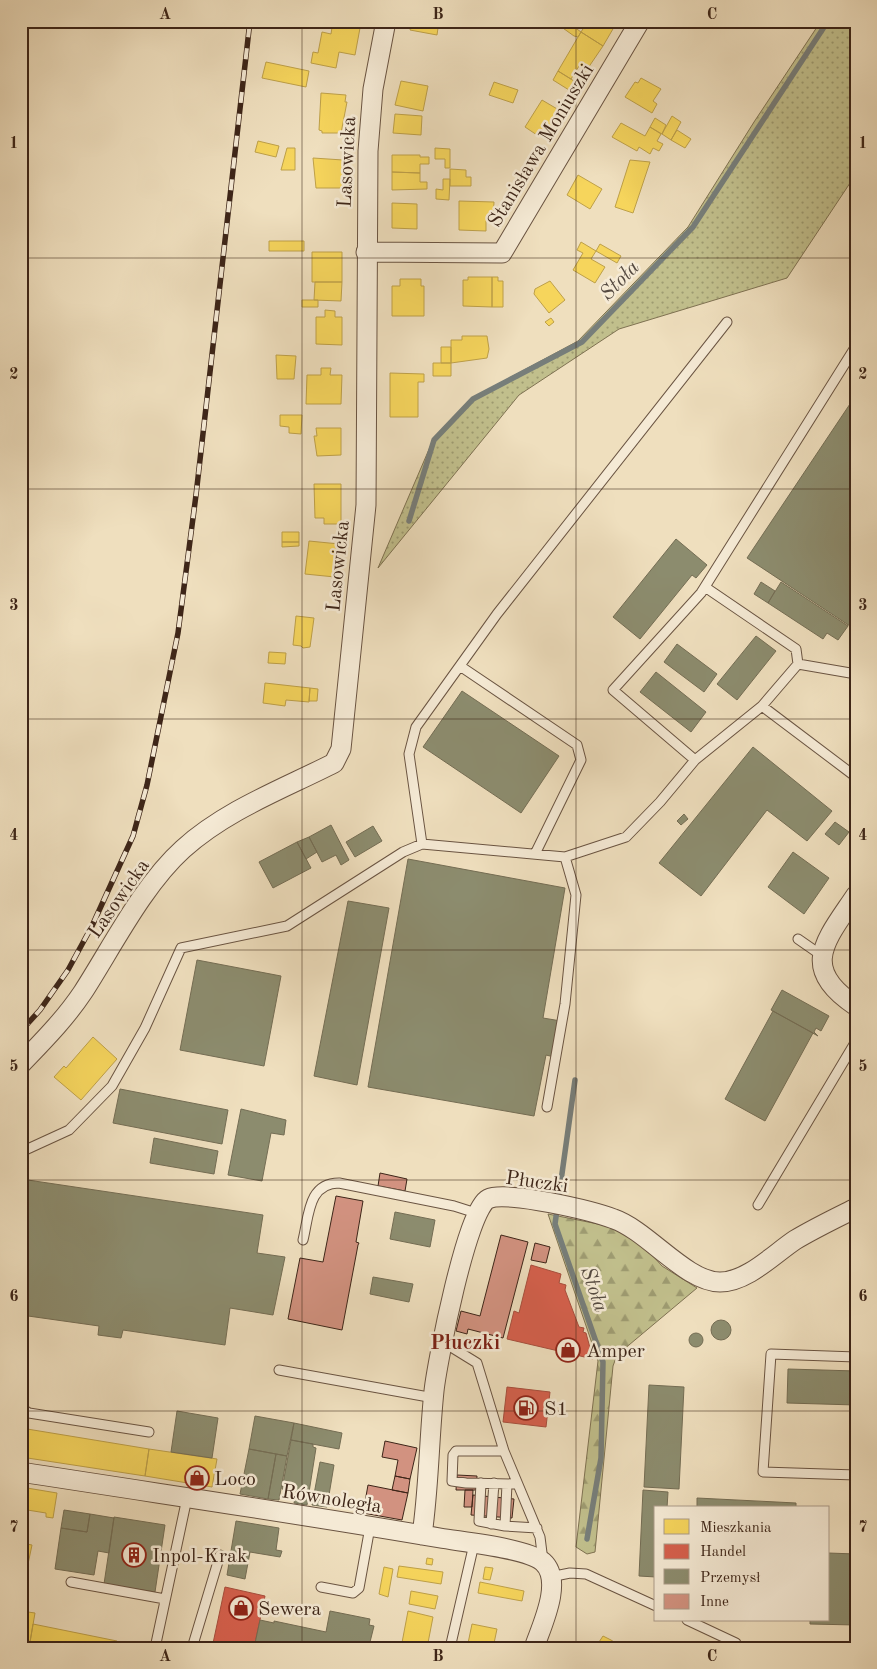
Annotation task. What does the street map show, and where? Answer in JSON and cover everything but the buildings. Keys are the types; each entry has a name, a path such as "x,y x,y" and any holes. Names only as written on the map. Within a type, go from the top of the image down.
{"street":[{"name":"Lasowicka","path":"21,1064 64,1018 122,929 157,880 182,850 241,809 334,763 341,749 366,505 366,252 369,134 373,90 386,21"},
{"name":"Stanisława Moniuszki","path":"366,252 502,253 640,21"},
{"path":"856,895 849,915 825,943 821,955 828,983 836,992 856,1006"},
{"name":"Płuczki","path":"476,1213 486,1200 495,1197 514,1198 599,1214 630,1226 703,1279 720,1282 735,1280 797,1239 856,1208"},
{"path":"422,1535 434,1398 458,1275 476,1213"},
{"name":"Równoległa","path":"21,1472 474,1544 526,1554 547,1569"},
{"path":"534,1648 551,1599 547,1569"}],"lane":[{"path":"422,844 409,754 416,727 497,614 727,322"},
{"path":"695,760 614,690 705,587 856,346"},
{"path":"21,1152 70,1130 112,1086 145,1028 181,948 287,926 403,852 422,844 565,857 626,837 660,802 695,760 762,706 798,664 796,649 705,587"},
{"path":"798,664 856,674"},
{"path":"460,666 577,745 581,760 535,854"},
{"path":"762,706 856,777"},
{"path":"547,1107 565,1004 576,895 565,857"},
{"path":"798,940 821,955"},
{"path":"758,1205 856,1041"},
{"path":"303,1240 312,1198 318,1188 329,1183 339,1183 454,1206 476,1213"},
{"path":"444,1342 478,1363 512,1484 540,1537 547,1569 586,1574 654,1605"},
{"path":"856,1357 771,1354 763,1472 856,1475"},
{"path":"279,1370 434,1398"},
{"path":"21,1408 29,1414 149,1432"},
{"path":"504,1450 458,1451 454,1454 452,1481 512,1484"},
{"path":"481,1483 478,1519 480,1523 536,1528"},
{"path":"491,1524 494,1483"},
{"path":"505,1526 512,1484"},
{"path":"155,1648 187,1498"},
{"path":"322,1586 352,1593 359,1588 370,1527"},
{"path":"450,1648 474,1544"},
{"path":"192,1648 220,1555"},
{"path":"71,1582 166,1599"},
{"path":"691,1622 736,1642"}],"green space":[{"path":"821,21 856,21 856,174 787,278 619,329 519,395 378,568 433,440 472,398 578,341 688,227 754,122"},
{"path":"548,1214 618,1228 651,1254 662,1266 697,1288 617,1355 613,1366 595,1552 587,1554 576,1547 598,1361"}],"waterway":[{"name":"Stoła","path":"409,521 434,440 473,399 582,342 693,227 828,21"},
{"name":"Stoła","path":"575,1080 555,1224 603,1362 601,1458 587,1539"}],"railway":[{"path":"21,1031 40,1010 68,970 92,926 133,836 147,785 178,633 196,495 250,21"}],"place":[{"name":"Amper","path":"568,1350"},
{"name":"S1","path":"526,1408"},
{"name":"Loco","path":"197,1478"},
{"name":"Inpol-Krak","path":"134,1555"},
{"name":"Sewera","path":"241,1608"}],"district":[{"name":"Płuczki","path":"465,1342"}]}
